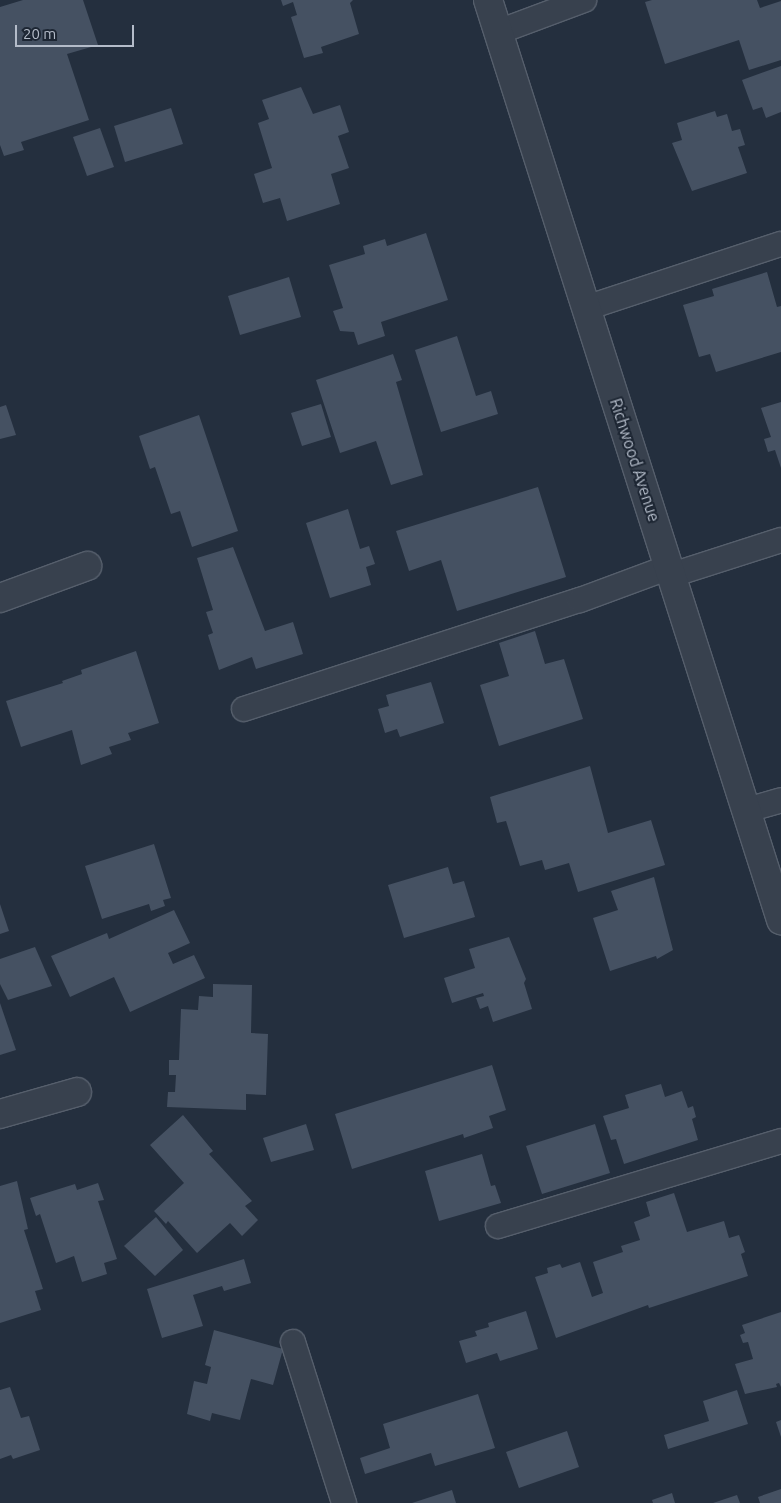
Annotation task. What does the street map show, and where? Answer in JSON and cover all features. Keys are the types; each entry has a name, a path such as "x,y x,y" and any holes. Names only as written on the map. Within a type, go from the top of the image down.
{"street":[{"name":"Richwood Avenue","path":"488,0 781,920"},
{"path":"0,598 87,566"},
{"path":"0,1114 77,1092"}],"lane":[{"path":"498,32 584,0"},
{"path":"586,308 781,244"},
{"path":"244,709 671,571 781,540"},
{"path":"747,810 781,800"},
{"path":"498,1226 781,1141"},
{"path":"293,1342 344,1503"}],"building":[{"path":"23,0 83,0 98,45 67,54 89,120 21,142 24,150 4,156 0,145 0,7"},
{"path":"281,0 353,0 350,3 359,34 321,47 323,53 304,58 291,17 297,15 293,2 283,6"},
{"path":"652,0 757,0 760,8 781,1 781,60 749,70 739,40 665,64 645,2"},
{"path":"781,66 781,112 766,118 762,107 753,110 742,80"},
{"path":"301,87 313,114 340,105 349,132 338,136 349,168 331,174 340,204 287,221 280,198 263,203 254,174 272,168 258,123 269,119 262,100"},
{"path":"171,108 183,144 125,162 114,126"},
{"path":"715,111 717,117 727,114 732,131 740,129 745,145 738,147 747,173 692,191 672,143 682,140 677,123"},
{"path":"100,128 114,167 87,176 73,137"},
{"path":"426,233 448,300 381,322 385,336 358,345 354,332 340,331 333,311 343,308 329,265 365,254 363,246 385,239 387,246"},
{"path":"767,272 777,307 781,306 781,352 716,372 710,354 699,357 683,305 714,296 712,289"},
{"path":"289,277 301,317 240,335 228,296"},
{"path":"457,336 476,396 491,391 498,414 441,432 415,350"},
{"path":"393,354 402,380 396,382 423,475 391,485 376,441 340,453 316,380"},
{"path":"781,402 781,468 775,450 768,452 764,439 771,437 761,408"},
{"path":"321,404 331,437 302,446 291,413"},
{"path":"6,405 16,435 0,439 0,407"},
{"path":"199,415 238,531 192,547 180,511 171,514 155,467 150,469 139,436"},
{"path":"538,487 566,577 457,611 441,560 409,571 396,531"},
{"path":"348,509 360,549 369,546 375,564 366,567 371,585 330,598 306,523"},
{"path":"233,547 265,631 293,622 303,654 256,669 252,657 219,670 208,635 213,633 206,612 213,610 197,558"},
{"path":"535,631 545,664 564,659 583,719 499,746 480,685 509,676 499,643"},
{"path":"136,651 159,723 128,733 131,740 109,747 112,754 81,765 72,730 21,747 6,701 63,683 62,681 82,674 81,670"},
{"path":"431,682 444,723 400,737 397,729 385,733 378,709 389,706 386,695"},
{"path":"590,766 608,833 651,820 665,865 578,892 569,863 545,870 542,860 520,866 506,821 497,823 490,797"},
{"path":"154,844 171,898 163,900 165,906 151,911 149,904 102,919 85,866"},
{"path":"448,867 453,884 464,881 475,917 404,938 388,885"},
{"path":"654,877 673,950 657,959 656,956 610,971 593,918 618,910 611,891"},
{"path":"0,904 9,931 0,934"},
{"path":"174,910 190,943 168,953 173,964 194,955 205,978 130,1012 114,977 70,997 51,956 107,933 109,939"},
{"path":"509,937 526,979 524,983 532,1009 493,1022 488,1006 480,1009 476,998 484,996 483,993 452,1003 444,978 475,968 469,949"},
{"path":"35,947 52,986 8,1000 0,984 0,959"},
{"path":"213,984 252,985 251,1033 268,1034 266,1095 246,1094 246,1110 167,1107 168,1092 175,1092 176,1075 169,1075 169,1060 179,1060 181,1009 198,1010 199,996 213,997"},
{"path":"0,1003 16,1050 0,1055"},
{"path":"492,1065 506,1110 489,1116 493,1128 464,1138 463,1134 352,1169 335,1114"},
{"path":"661,1084 665,1097 682,1091 688,1108 693,1106 696,1117 692,1119 698,1140 624,1164 616,1139 611,1140 603,1116 629,1108 625,1095"},
{"path":"183,1115 213,1151 209,1154 252,1201 245,1206 258,1220 242,1236 230,1223 197,1253 168,1221 166,1224 154,1211 184,1183 150,1145"},
{"path":"306,1124 314,1150 271,1162 263,1138"},
{"path":"595,1124 610,1173 542,1194 526,1146"},
{"path":"482,1154 491,1186 495,1185 501,1203 439,1221 425,1171"},
{"path":"17,1181 28,1229 24,1230 43,1289 35,1291 41,1310 0,1323 0,1186"},
{"path":"98,1183 104,1200 98,1201 117,1259 104,1263 107,1274 82,1282 74,1256 56,1263 40,1214 36,1216 30,1198 75,1184 77,1190"},
{"path":"674,1193 687,1232 724,1221 729,1238 739,1235 745,1252 741,1254 748,1276 649,1308 648,1305 556,1338 535,1277 548,1273 547,1268 560,1264 562,1268 580,1262 592,1297 603,1293 593,1262 623,1252 621,1246 640,1240 634,1222 650,1216 646,1202"},
{"path":"156,1217 183,1250 155,1276 124,1246"},
{"path":"244,1259 251,1283 224,1291 222,1286 193,1295 203,1326 162,1338 147,1289"},
{"path":"526,1311 538,1349 500,1361 497,1353 466,1363 459,1341 477,1336 475,1331 489,1327 488,1323"},
{"path":"781,1312 781,1387 779,1383 776,1384 777,1387 745,1394 735,1364 753,1359 748,1342 743,1343 740,1335 745,1333 742,1325"},
{"path":"214,1330 283,1349 273,1385 251,1379 240,1420 212,1413 210,1421 187,1414 194,1381 207,1384 211,1367 205,1365"},
{"path":"10,1387 21,1418 29,1416 40,1450 13,1459 11,1455 0,1459 0,1390"},
{"path":"737,1390 748,1424 668,1449 664,1435 709,1421 703,1401"},
{"path":"478,1394 495,1448 435,1466 431,1453 365,1474 360,1458 390,1448 383,1424"},
{"path":"781,1420 781,1437 776,1422"},
{"path":"567,1431 579,1467 519,1488 506,1452"},
{"path":"781,1489 781,1503 760,1503 758,1497"},
{"path":"452,1490 456,1503 412,1503"},
{"path":"672,1493 675,1503 653,1503 652,1500"},
{"path":"737,1495 740,1503 713,1503"}]}
